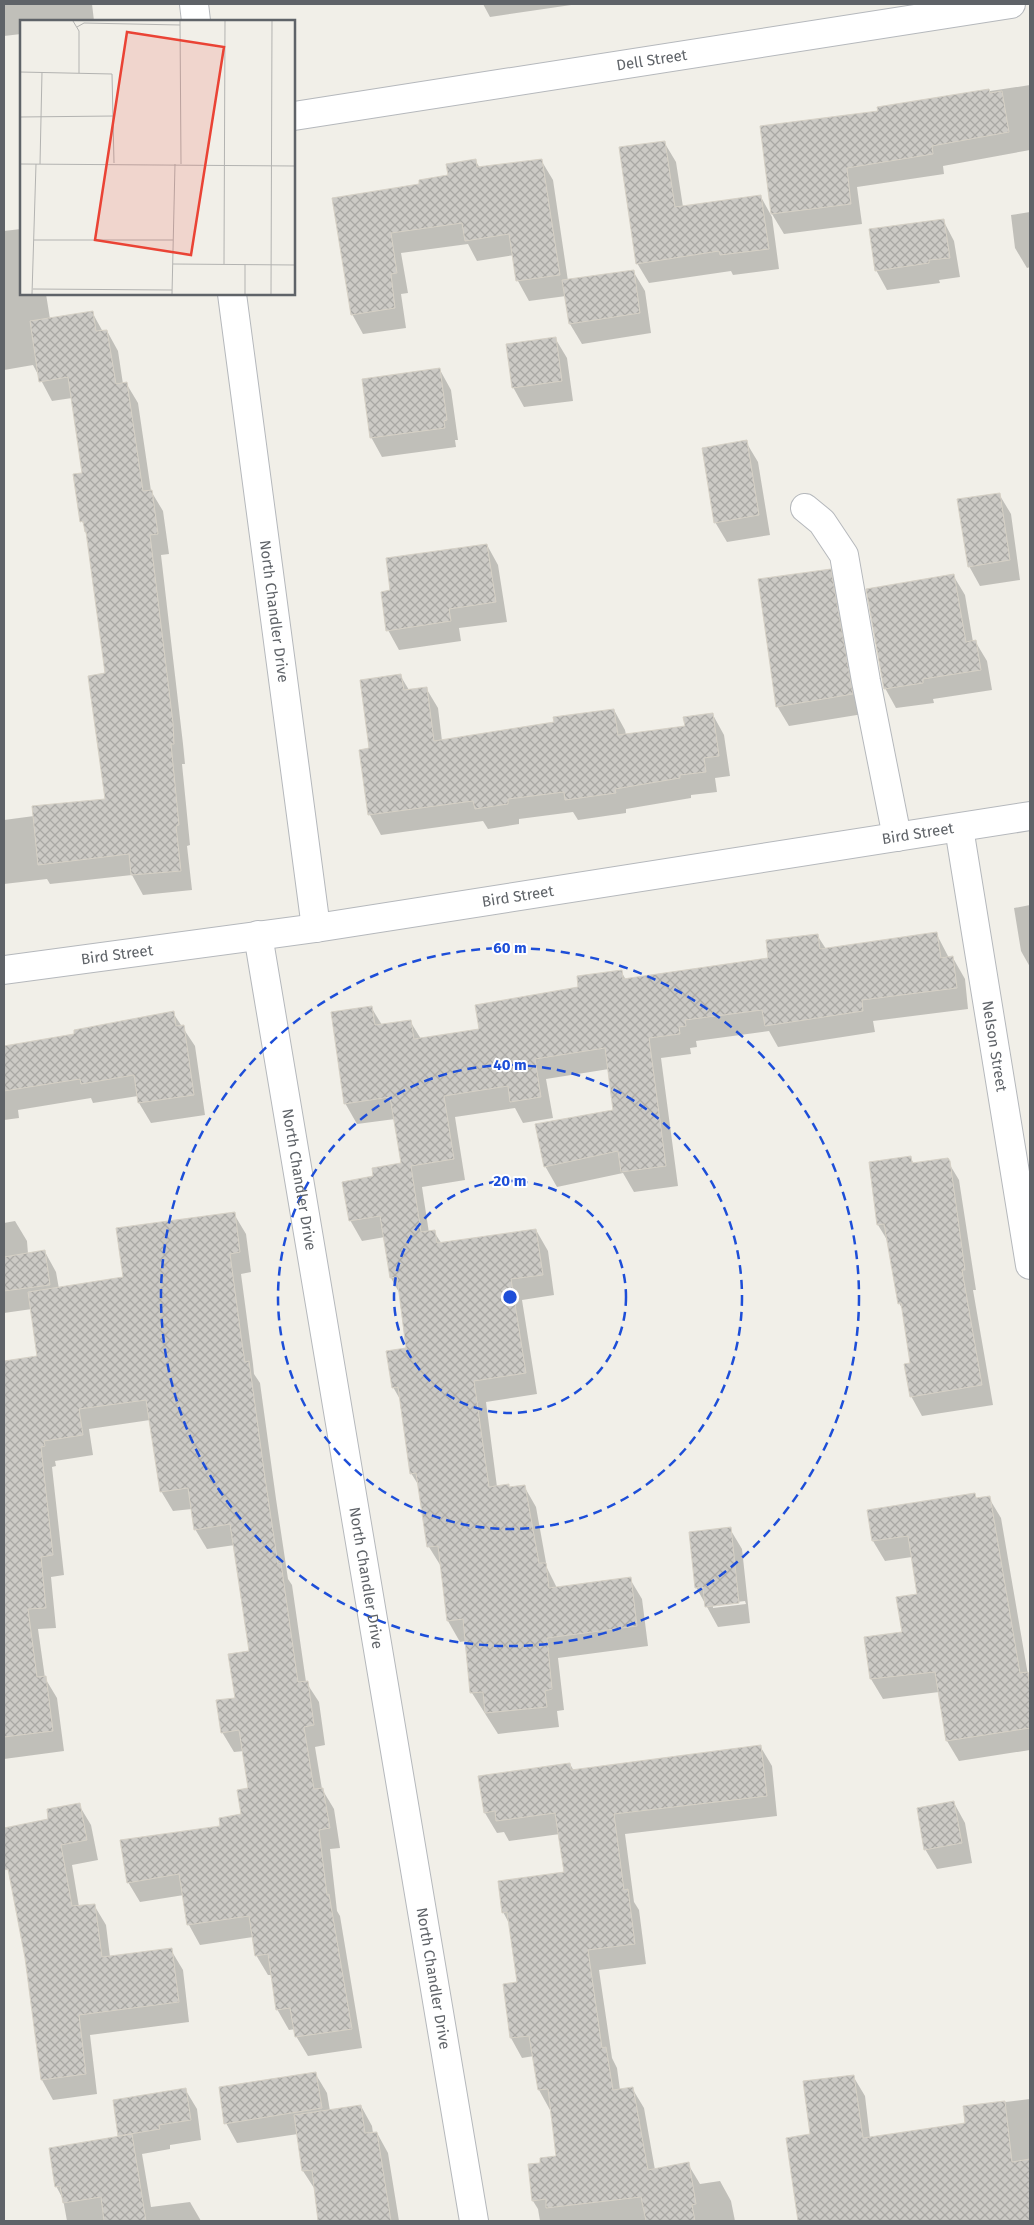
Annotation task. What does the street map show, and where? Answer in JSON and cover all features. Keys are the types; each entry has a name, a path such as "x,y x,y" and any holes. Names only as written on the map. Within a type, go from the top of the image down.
{"street":[{"path":"194,4 196,20"},
{"name":"Dell Street","path":"295,116 1011,4"},
{"name":"North Chandler Drive","path":"232,295 316,928"},
{"path":"805,508 822,522 844,555 866,681 897,837"},
{"name":"Bird Street","path":"4,970 316,928 1030,816"},
{"name":"Nelson Street","path":"960,828 1030,1265"},
{"name":"North Chandler Drive","path":"258,935 474,2221"}],"building":[{"path":"989,89 990,93 1002,91 1009,132 932,146 933,154 847,168 851,204 771,214 760,126 878,111 877,107"},
{"path":"665,141 675,207 761,195 769,249 720,255 719,251 636,264 619,147"},
{"path":"476,159 477,167 542,159 560,275 516,281 509,234 465,241 462,223 391,233 397,273 391,274 395,308 351,315 332,198 419,184 419,180 448,175 446,164"},
{"path":"944,219 950,258 929,260 929,263 875,271 869,229"},
{"path":"634,270 640,313 569,324 562,280"},
{"path":"93,311 96,331 107,330 116,384 127,382 143,491 152,490 158,534 150,535 173,723 174,744 171,744 179,825 176,826 181,871 131,875 129,854 38,865 32,806 105,799 88,676 105,673 86,532 83,521 80,522 73,474 82,473 68,377 39,382 30,321"},
{"path":"556,337 562,381 512,388 506,344"},
{"path":"440,368 447,420 444,421 445,428 370,438 362,379"},
{"path":"747,440 759,515 714,523 702,448"},
{"path":"1000,493 1010,560 968,567 957,499"},
{"path":"487,544 496,602 449,609 451,621 386,631 381,592 390,590 386,558"},
{"path":"831,569 853,694 776,707 758,579"},
{"path":"954,574 966,642 976,640 981,670 923,679 923,683 884,689 866,589"},
{"path":"401,674 404,690 427,687 434,741 554,722 553,717 614,709 618,735 685,726 683,717 713,713 719,756 704,758 706,772 680,775 680,778 615,789 616,793 565,800 564,792 508,799 508,804 475,809 473,801 368,815 359,750 369,748 360,680"},
{"path":"937,932 941,958 953,956 957,988 862,1000 863,1011 765,1026 762,1010 685,1020 686,1026 679,1027 680,1034 649,1038 666,1166 621,1172 618,1151 544,1167 535,1124 613,1110 605,1048 535,1059 541,1097 510,1102 508,1086 444,1096 454,1159 411,1166 421,1232 435,1230 437,1243 536,1229 543,1275 511,1279 526,1373 474,1381 489,1487 509,1484 509,1487 525,1485 539,1563 546,1563 549,1588 631,1577 637,1626 547,1638 552,1689 545,1691 547,1707 485,1713 483,1692 470,1693 463,1619 447,1621 438,1546 427,1547 416,1473 410,1474 398,1387 392,1388 386,1351 406,1348 397,1277 390,1278 380,1216 349,1221 342,1182 373,1176 372,1168 401,1163 390,1097 344,1104 331,1012 372,1006 375,1025 411,1020 414,1039 479,1029 475,1005 578,987 577,976 622,970 623,979 768,958 766,940 818,934 820,949"},
{"path":"174,1011 176,1026 184,1025 194,1095 138,1103 134,1075 81,1084 80,1079 4,1091 4,1046 74,1034 74,1030"},
{"path":"911,1156 912,1163 948,1158 950,1161 965,1270 962,1270 982,1385 910,1397 904,1364 910,1363 901,1303 898,1304 884,1224 877,1225 869,1162"},
{"path":"235,1212 240,1252 230,1254 242,1343 245,1362 249,1361 278,1564 281,1563 298,1682 308,1681 314,1725 304,1727 314,1789 323,1788 330,1828 319,1830 327,1895 329,1894 352,2029 295,2037 290,2008 276,2010 268,1954 255,1956 249,1916 187,1925 179,1874 127,1883 120,1840 220,1826 219,1818 241,1814 237,1790 248,1788 239,1730 221,1733 216,1700 235,1698 228,1654 249,1651 230,1524 194,1530 188,1488 160,1492 146,1400 79,1409 83,1435 44,1441 45,1446 41,1447 53,1555 41,1557 46,1608 28,1609 37,1677 46,1676 53,1731 4,1737 4,1361 37,1356 28,1292 123,1277 116,1228"},
{"path":"45,1250 50,1285 4,1291 4,1257"},
{"path":"975,1493 976,1498 990,1496 1020,1673 1028,1672 1030,1728 946,1741 935,1672 870,1679 864,1637 902,1632 896,1597 917,1594 908,1536 872,1541 867,1510"},
{"path":"731,1527 739,1603 705,1607 703,1587 695,1588 689,1532"},
{"path":"761,1745 767,1796 614,1814 624,1890 628,1889 635,1944 588,1950 602,2048 606,2047 613,2090 633,2087 648,2170 689,2162 696,2204 692,2205 695,2221 646,2221 641,2197 546,2208 546,2199 532,2201 528,2164 540,2163 540,2158 556,2156 548,2089 538,2090 529,2036 510,2038 503,1984 517,1982 507,1912 502,1913 498,1881 564,1872 555,1813 496,1821 495,1811 484,1813 478,1776 570,1763 571,1770"},
{"path":"954,1801 962,1843 924,1850 917,1808"},
{"path":"80,1803 87,1840 61,1845 72,1906 95,1904 102,1957 172,1948 179,2002 79,2015 86,2074 41,2080 25,1958 8,1869 4,1870 4,1828 48,1819 47,1809"},
{"path":"316,2072 322,2108 224,2124 219,2087"},
{"path":"854,2075 863,2138 965,2123 963,2106 1005,2101 1012,2162 1030,2159 1030,2221 798,2221 786,2138 810,2134 803,2081"},
{"path":"186,2088 191,2120 159,2125 160,2129 118,2136 113,2100"},
{"path":"361,2105 365,2133 377,2132 391,2221 318,2221 312,2170 302,2171 294,2115"},
{"path":"132,2134 146,2221 104,2221 101,2197 63,2203 60,2186 55,2187 49,2148"}]}
